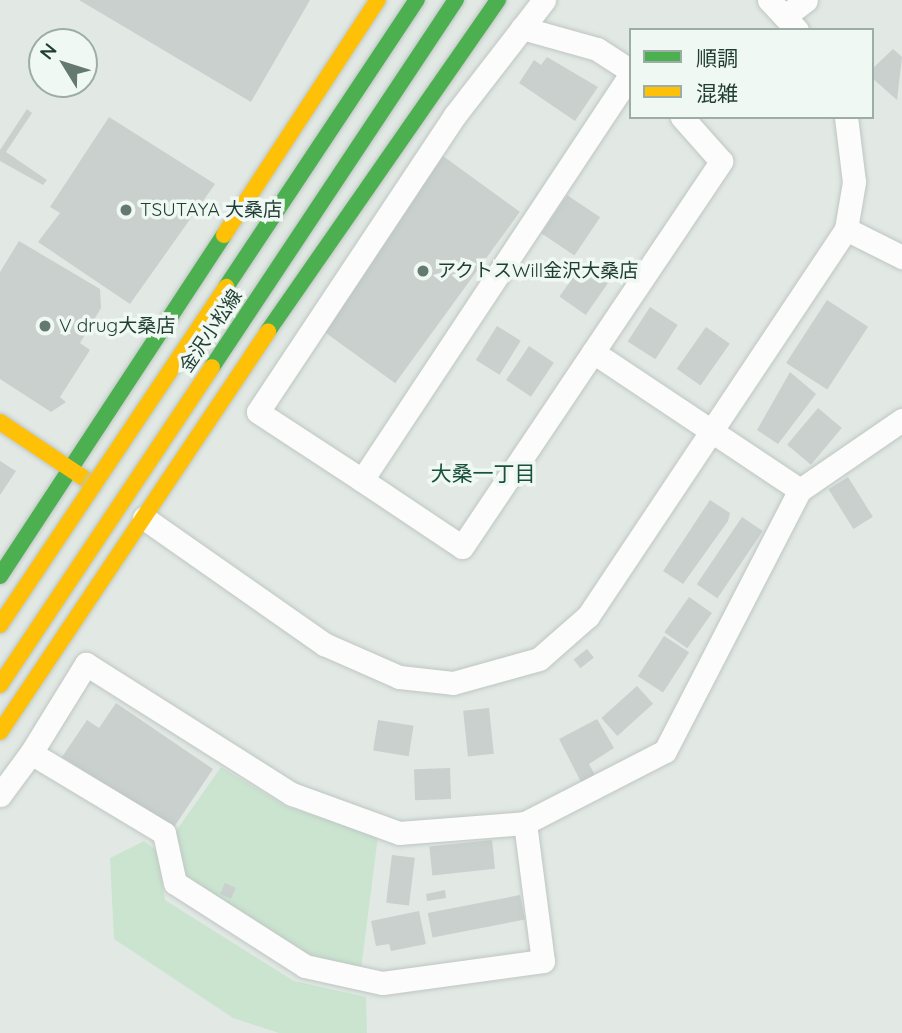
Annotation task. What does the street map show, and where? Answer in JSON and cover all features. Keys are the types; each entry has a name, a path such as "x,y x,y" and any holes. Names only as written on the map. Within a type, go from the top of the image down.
{"main road":[{"path":"312,107 378,0"},
{"path":"0,576 312,107 387,0"},
{"name":"金沢小松線","path":"0,625 417,0"},
{"name":"金沢小松線","path":"0,685 456,0"},
{"path":"0,732 485,0"},
{"path":"388,150 498,0"},
{"path":"0,422 144,518"}],"street":[{"path":"544,0 455,115 258,412 462,547 721,161 684,119"},
{"path":"784,15 806,0"},
{"path":"522,29 597,49 629,71"},
{"path":"362,480 629,75"},
{"path":"144,518 345,654 399,677 453,683 502,674 572,636 846,229 854,182 846,119"},
{"path":"846,229 902,257"},
{"path":"593,352 800,490"},
{"path":"0,794 31,753 86,664 292,794 399,833 524,823 665,751 800,490 902,420"},
{"path":"31,753 164,833 175,883 305,966 382,983 543,961 524,823"}],"green space":[{"path":"221,767 287,807 378,836 360,977 305,966 189,892 174,834"},
{"path":"144,841 157,851 165,900 294,981 366,997 367,1033 279,1033 233,1018 114,939 110,858"}],"building":[{"path":"79,0 310,0 251,102"},
{"path":"893,49 902,57 897,100 874,80 874,67"},
{"path":"547,57 598,87 575,121 519,83 534,60 541,65"},
{"path":"27,109 32,113 6,152 47,180 43,185 0,161 0,150"},
{"name":"TSUTAYA 大桑店","path":"109,117 215,184 130,304 38,242 60,213 50,207"},
{"name":"アクトスWill金沢大桑店","path":"443,156 520,212 395,383 318,328"},
{"path":"567,195 600,217 574,256 541,233"},
{"name":"V drug大桑店","path":"19,241 100,289 101,308 80,343 90,350 60,397 66,402 51,412 0,379 0,272"},
{"path":"583,263 609,281 586,315 559,297"},
{"path":"827,300 868,327 827,390 786,363"},
{"path":"650,307 678,325 655,359 628,341"},
{"path":"497,326 521,341 500,375 476,360"},
{"path":"706,327 730,344 701,385 677,369"},
{"path":"529,346 554,363 531,397 506,380"},
{"path":"790,372 816,394 778,444 757,430"},
{"path":"818,408 842,428 811,465 787,445"},
{"path":"0,461 16,471 0,495"},
{"path":"848,477 873,517 853,529 828,489"},
{"path":"710,500 730,513 728,521 683,584 663,571"},
{"path":"742,517 763,531 717,598 697,584"},
{"path":"689,597 712,613 687,648 664,632"},
{"path":"664,636 689,652 663,693 638,676"},
{"path":"587,649 594,658 580,668 574,659"},
{"path":"637,686 653,704 617,736 601,718"},
{"path":"116,703 213,769 174,827 62,757 87,720 99,728"},
{"path":"489,708 494,754 468,756 463,711"},
{"path":"597,719 614,748 589,764 595,775 581,782 559,739"},
{"path":"378,720 414,726 409,756 373,751"},
{"path":"450,768 451,799 415,800 414,769"},
{"path":"492,840 495,869 432,875 429,847"},
{"path":"392,855 415,858 409,905 386,903"},
{"path":"225,883 236,888 231,899 220,894"},
{"path":"445,890 446,898 427,901 426,894"},
{"path":"520,895 525,920 432,937 428,913"},
{"path":"419,911 426,944 391,951 389,944 376,946 371,921"}],"traffic: fast":[{"path":"226,287 417,0"},
{"path":"212,367 456,0"},
{"path":"268,331 498,0"},
{"path":"0,576 224,235"}],"traffic: slow":[{"path":"224,235 378,0"},
{"path":"0,625 226,287"},
{"path":"0,732 268,331"},
{"path":"0,685 212,367"},
{"path":"0,422 91,483"}],"place":[{"name":"TSUTAYA 大桑店","path":"126,210"},
{"name":"アクトスWill金沢大桑店","path":"423,271"},
{"name":"V drug大桑店","path":"45,326"}],"district":[{"name":"大桑一丁目","path":"483,473"}]}
